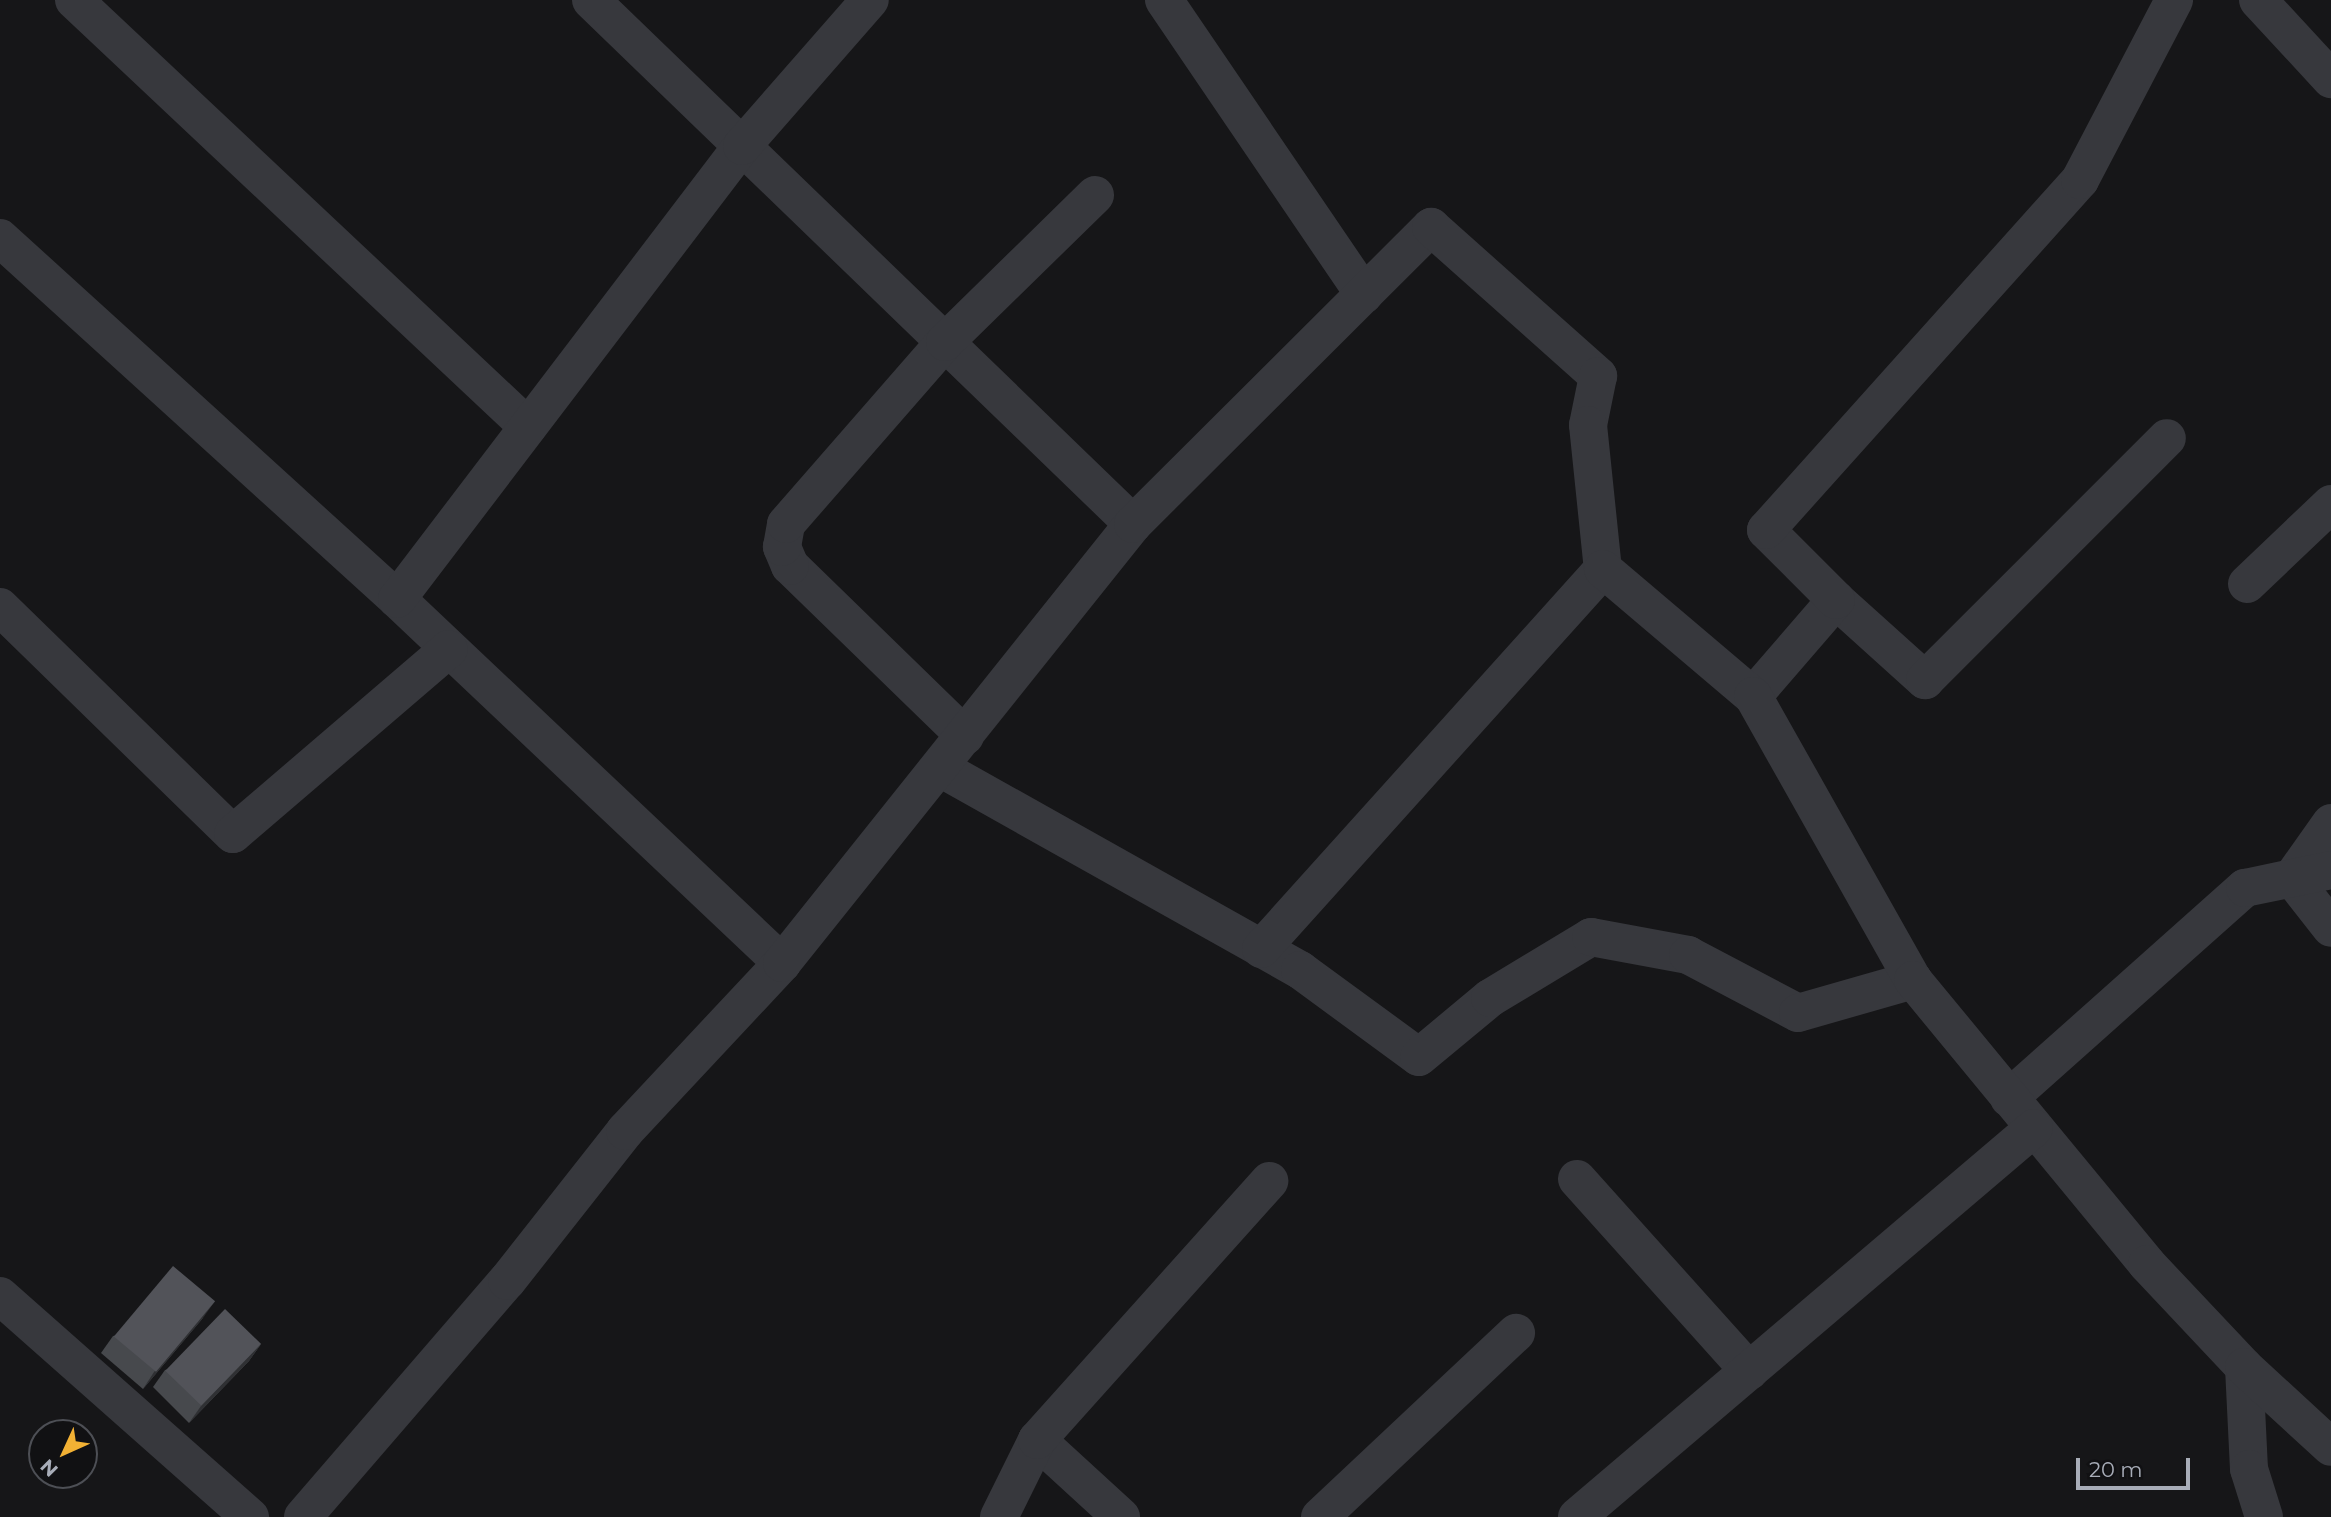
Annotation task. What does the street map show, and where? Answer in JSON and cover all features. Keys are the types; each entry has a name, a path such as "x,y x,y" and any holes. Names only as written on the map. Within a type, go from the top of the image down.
{"street":[{"path":"74,0 528,427"},
{"path":"592,0 1133,524"},
{"path":"397,599 742,146 870,0"},
{"path":"1164,0 1364,294"},
{"path":"2167,438 1925,680 1836,600 1766,530 2080,180 2174,0"},
{"path":"2259,0 2331,79"},
{"path":"965,736 790,566 782,547 786,524 945,342 1095,195"},
{"path":"303,1517 507,1281 625,1131 782,963 1133,524 1431,226 1598,376 1588,425 1603,569 1753,696 1913,980 2008,1098 2244,1367 2331,1447"},
{"path":"0,239 397,599 782,963"},
{"path":"2247,584 2331,504"},
{"path":"1262,948 1603,569"},
{"path":"1753,696 1836,600"},
{"path":"0,607 233,834 449,649"},
{"path":"940,768 1262,948 1419,1057 1490,998 1591,937 1688,955 1798,1013 1913,980"},
{"path":"2292,878 2331,823"},
{"path":"2008,1098 2245,888 2331,870"},
{"path":"2292,878 2331,928"},
{"path":"1577,1517 2034,1128"},
{"path":"1577,1179 1749,1371"},
{"path":"999,1517 1037,1440 1269,1181"},
{"path":"0,1296 250,1517"},
{"path":"1321,1517 1516,1333"},
{"path":"2244,1367 2249,1469 2264,1517"},
{"path":"1037,1440 1121,1517"}],"building":[{"path":"173,1266 215,1301 156,1372 114,1336"},
{"path":"225,1309 261,1344 201,1406 165,1371"}]}
